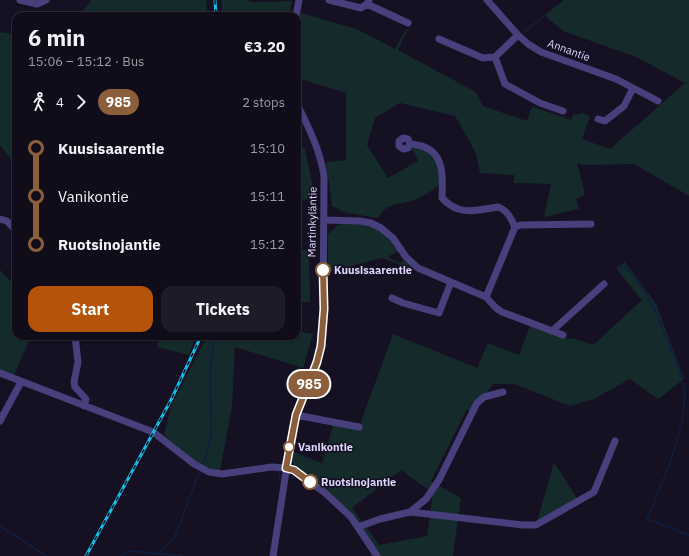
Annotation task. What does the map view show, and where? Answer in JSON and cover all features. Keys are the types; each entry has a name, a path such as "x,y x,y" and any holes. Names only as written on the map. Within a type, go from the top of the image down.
{"street":[{"path":"20,0 37,4 46,0"},
{"path":"296,12 300,0"},
{"path":"329,0 361,8 368,2 408,22"},
{"name":"Annantie","path":"487,0 518,35 528,44 541,52 616,79 658,101"},
{"path":"439,39 483,58 495,57 518,35"},
{"path":"495,57 505,84 540,103 563,111"},
{"path":"598,119 605,121 624,106 633,88"},
{"name":"Martinkyläntie","path":"273,556 286,468 296,415 317,362 323,330 322,255 324,176 321,158 316,143 301,112"},
{"path":"410,144 424,146 435,154 443,175 442,198 447,203 466,212 498,208 502,209 510,216 515,227 486,296"},
{"path":"0,219 7,221 12,227"},
{"path":"324,220 347,220 371,223 388,234 412,264 486,296 496,308 502,312 563,336"},
{"path":"515,227 521,225 591,224"},
{"path":"392,298 403,303 439,313 451,282"},
{"path":"552,331 604,284"},
{"path":"75,340 78,362 74,382 75,388 86,399 84,406"},
{"path":"0,373 153,432 194,464 209,472 222,474 272,467 294,470 324,493 351,517 377,556"},
{"path":"0,421 21,382"},
{"path":"410,512 426,499 439,480 477,403 484,396 503,392"},
{"path":"296,415 359,427"},
{"path":"358,527 380,519 410,512 523,526 536,524 594,492 616,441"}],"green space":[{"path":"91,0 206,0 208,12 83,12"},
{"path":"221,0 248,0 251,2 292,1 290,12 222,12"},
{"path":"564,0 689,0 689,196 634,164 585,165 577,163 585,194 576,199 579,209 544,217 551,184 514,183 514,175 480,173 476,153 455,116 400,103 375,118 367,145 388,178 418,161 411,147 424,148 432,155 437,164 439,170 439,186 414,200 388,207 378,218 347,213 332,206 326,162 346,160 346,93 301,79 301,13 357,29 395,49 406,29 408,29 398,50 476,92 483,106 527,121 532,106 571,120 573,115 583,113 590,116 582,139 610,149 685,83 636,57 563,31 545,16 524,33 523,32"},
{"path":"0,32 12,34 12,161 0,145"},
{"path":"301,146 305,149 312,183 312,199 301,200"},
{"path":"346,223 364,224 383,233 399,251 389,256 389,258 400,263 405,260 414,270 382,258 328,272 328,234 338,225"},
{"path":"301,250 309,250 310,302 301,302"},
{"path":"625,262 656,304 684,379 658,399 630,379 594,399 570,406 515,384 493,384 473,416 467,409 431,481 461,498 453,556 377,556 380,555 350,511 292,462 294,452 322,463 334,422 359,427 393,334 477,368 488,343 519,355 530,326 563,338 576,339 593,345 642,300 617,270 617,267","holes":["401,470 433,493 427,536 379,545 352,508"]},
{"path":"0,270 12,283 12,340 29,340 13,378 0,373"},
{"path":"301,332 313,334 303,368 235,347 232,407 220,471 222,474 194,464 164,435 171,406 205,340 301,340"},
{"path":"158,340 195,340 189,355 157,347"},
{"path":"554,462 578,500 536,525"}],"waterway":[{"path":"619,268 625,266 644,291 659,319 682,378"},
{"path":"203,464 210,441 211,431 210,374 214,340"},
{"path":"684,383 685,400 679,435 667,470 647,519 689,535"},
{"path":"158,554 175,536 200,471"},
{"path":"279,480 280,472"},
{"path":"0,526 46,556"},
{"path":"120,556 129,551 182,556"}],"railway":[{"path":"215,0 216,12"},
{"path":"86,556 172,398 199,340"}],"bus line":[{"name":"985","path":"310,482 294,470 286,468 296,415 317,362 321,346 324,309 323,270"}],"place":[{"name":"Kuusisaarentie","path":"323,270"},
{"name":"Vanikontie","path":"289,447"},
{"name":"Ruotsinojantie","path":"310,482"}]}
